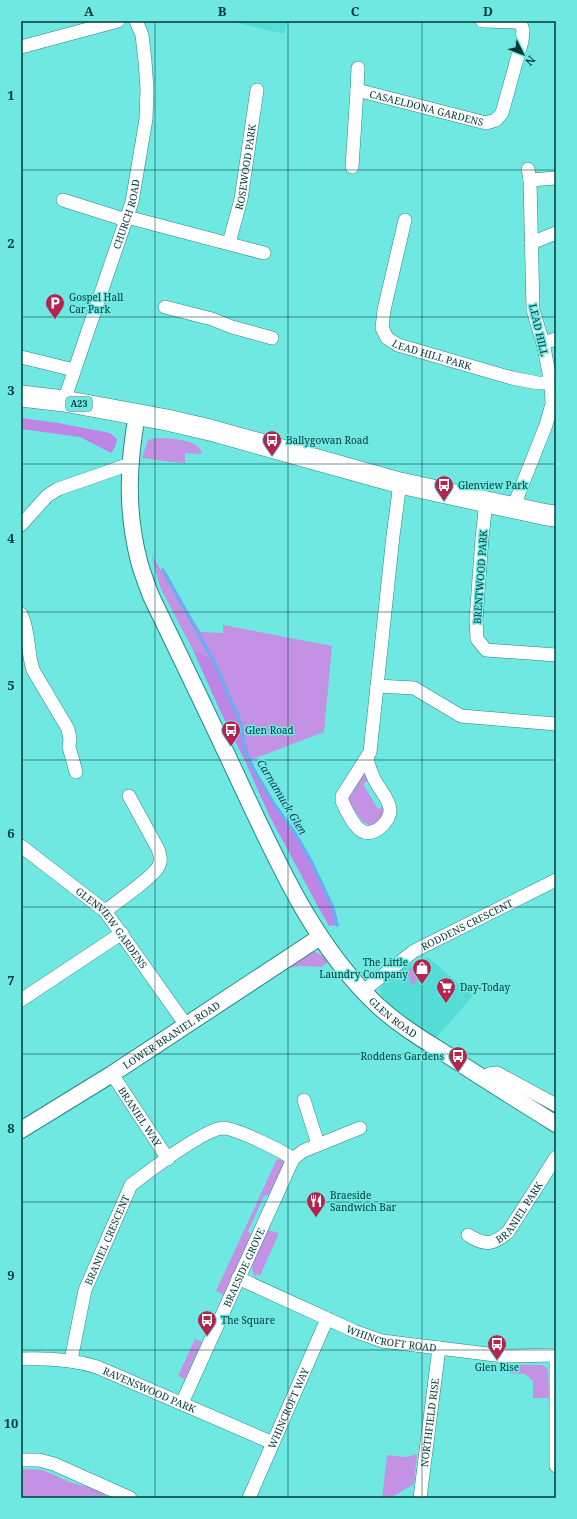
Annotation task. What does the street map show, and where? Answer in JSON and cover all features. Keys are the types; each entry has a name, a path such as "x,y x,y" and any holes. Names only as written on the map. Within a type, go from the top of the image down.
{"main road":[{"name":"A23","path":"21,396 64,401 137,414 210,430 400,483 556,516"}],"street":[{"path":"21,47 118,21"},
{"name":"CHURCH ROAD","path":"64,401 127,218 133,194 146,119 147,89 146,61 142,35 136,21"},
{"path":"482,21 520,22"},
{"name":"CASAELDONA GARDENS","path":"357,90 486,123 496,120 502,113 522,41 523,30 520,22"},
{"name":"CASAELDONA GARDENS","path":"352,167 358,68"},
{"name":"ROSEWOOD PARK","path":"229,244 241,199 257,90"},
{"name":"LEAD HILL","path":"513,508 552,404 551,383 543,343 533,310 529,175 556,178"},
{"path":"63,200 127,218 264,252"},
{"name":"LEAD HILL PARK","path":"405,220 384,310 382,328 387,338 398,345 512,378 538,383 551,383"},
{"path":"531,243 556,233"},
{"path":"165,308 212,318 232,327 272,338"},
{"path":"543,343 556,339"},
{"path":"21,357 74,370"},
{"name":"GLEN ROAD","path":"137,414 130,464 129,504 132,529 139,562 151,596 269,843 309,920 320,937 376,1005 399,1023 483,1079 556,1124"},
{"path":"21,525 26,512 58,489 130,464"},
{"path":"367,758 369,768 390,808 389,817 385,824 378,830 364,832 358,829 342,801 342,796 370,752 400,483"},
{"name":"BRENTWOOD PARK","path":"486,502 476,620 477,639 486,650 556,655"},
{"path":"21,614 27,630 30,661 33,670 68,729 70,739 68,747 76,772"},
{"path":"378,686 414,688 461,716 556,724"},
{"path":"105,911 149,877 158,867 161,858 158,849 129,796"},
{"name":"GLENVIEW GARDENS","path":"21,846 105,911 186,1025"},
{"name":"RODDENS CRESCENT","path":"363,991 414,951 556,880"},
{"path":"21,1000 122,933"},
{"name":"LOWER BRANIEL ROAD","path":"21,1130 112,1074 320,937"},
{"path":"483,1079 489,1074 497,1073 556,1105"},
{"name":"BRANIEL WAY","path":"112,1074 168,1158"},
{"path":"304,1100 318,1144"},
{"name":"BRANIEL CRESCENT","path":"71,1360 85,1290 125,1197 132,1185 168,1158 201,1137 213,1131 224,1128 236,1131 293,1159"},
{"path":"293,1159 303,1151 318,1144 360,1128"},
{"name":"BRANIEL PARK","path":"468,1235 479,1242 488,1243 499,1240 508,1232 556,1157"},
{"name":"BRAESIDE GROVE","path":"182,1403 293,1159"},
{"name":"WHINCROFT ROAD","path":"238,1278 354,1331 382,1341 504,1356 556,1355"},
{"name":"WHINCROFT WAY","path":"249,1498 327,1319"},
{"name":"NORTHFIELD RISE","path":"420,1498 439,1348"},
{"name":"RAVENSWOOD PARK","path":"21,1359 52,1358 71,1360 97,1367 273,1443"},
{"path":"556,1359 556,1466"},
{"path":"21,1460 39,1460 54,1464 115,1495 130,1498"}],"shaded area":[{"path":"230,21 288,21 284,34"},
{"path":"21,418 58,423 110,433 117,439 115,447 111,453 80,437 21,429"},
{"path":"156,438 176,439 190,442 200,449 202,454 185,453 185,463 142,458 148,440"},
{"path":"152,556 201,632 223,633 223,625 332,646 324,732 251,760 240,724 212,659 193,650 160,587"},
{"path":"193,650 212,659 240,721 254,770 274,804 295,833 311,861 332,906 337,925 329,926 269,815"},
{"path":"364,773 370,779 363,784 378,809 385,806 386,814 372,826 363,822 347,800"},
{"path":"310,950 326,957 330,961 321,967 300,966 285,969"},
{"path":"428,957 473,996 434,1040 403,1018 382,999 380,989 386,980 407,966"},
{"path":"420,962 426,970 412,986 407,972"},
{"path":"277,1159 285,1161 269,1195 264,1196 248,1231 251,1235 224,1295 216,1291"},
{"path":"268,1230 279,1233 260,1276 257,1274 255,1277 252,1265 253,1259"},
{"path":"195,1339 202,1342 185,1379 178,1376"},
{"path":"508,1365 542,1365 547,1368 549,1398 533,1398 533,1381 525,1374 509,1373"},
{"path":"417,1454 414,1484 393,1498 382,1498 387,1455 407,1457"},
{"path":"21,1469 43,1470 72,1483 100,1490 105,1495 105,1498 21,1498"}],"waterway":[{"name":"Carnamuck Glen","path":"163,570 213,660 240,721 245,751 254,770 311,861 333,908 337,925"}],"place":[{"name":"Gospel Hall Car Park","path":"55,320"},
{"name":"Ballygowan Road","path":"272,457"},
{"name":"Glenview Park","path":"444,502"},
{"name":"Glen Road","path":"231,747"},
{"name":"The Little Laundry Company","path":"422,985"},
{"name":"Day-Today","path":"446,1004"},
{"name":"Roddens Gardens","path":"458,1073"},
{"name":"Braeside Sandwich Bar","path":"316,1218"},
{"name":"The Square","path":"207,1337"},
{"name":"Glen Rise","path":"497,1361"}]}
